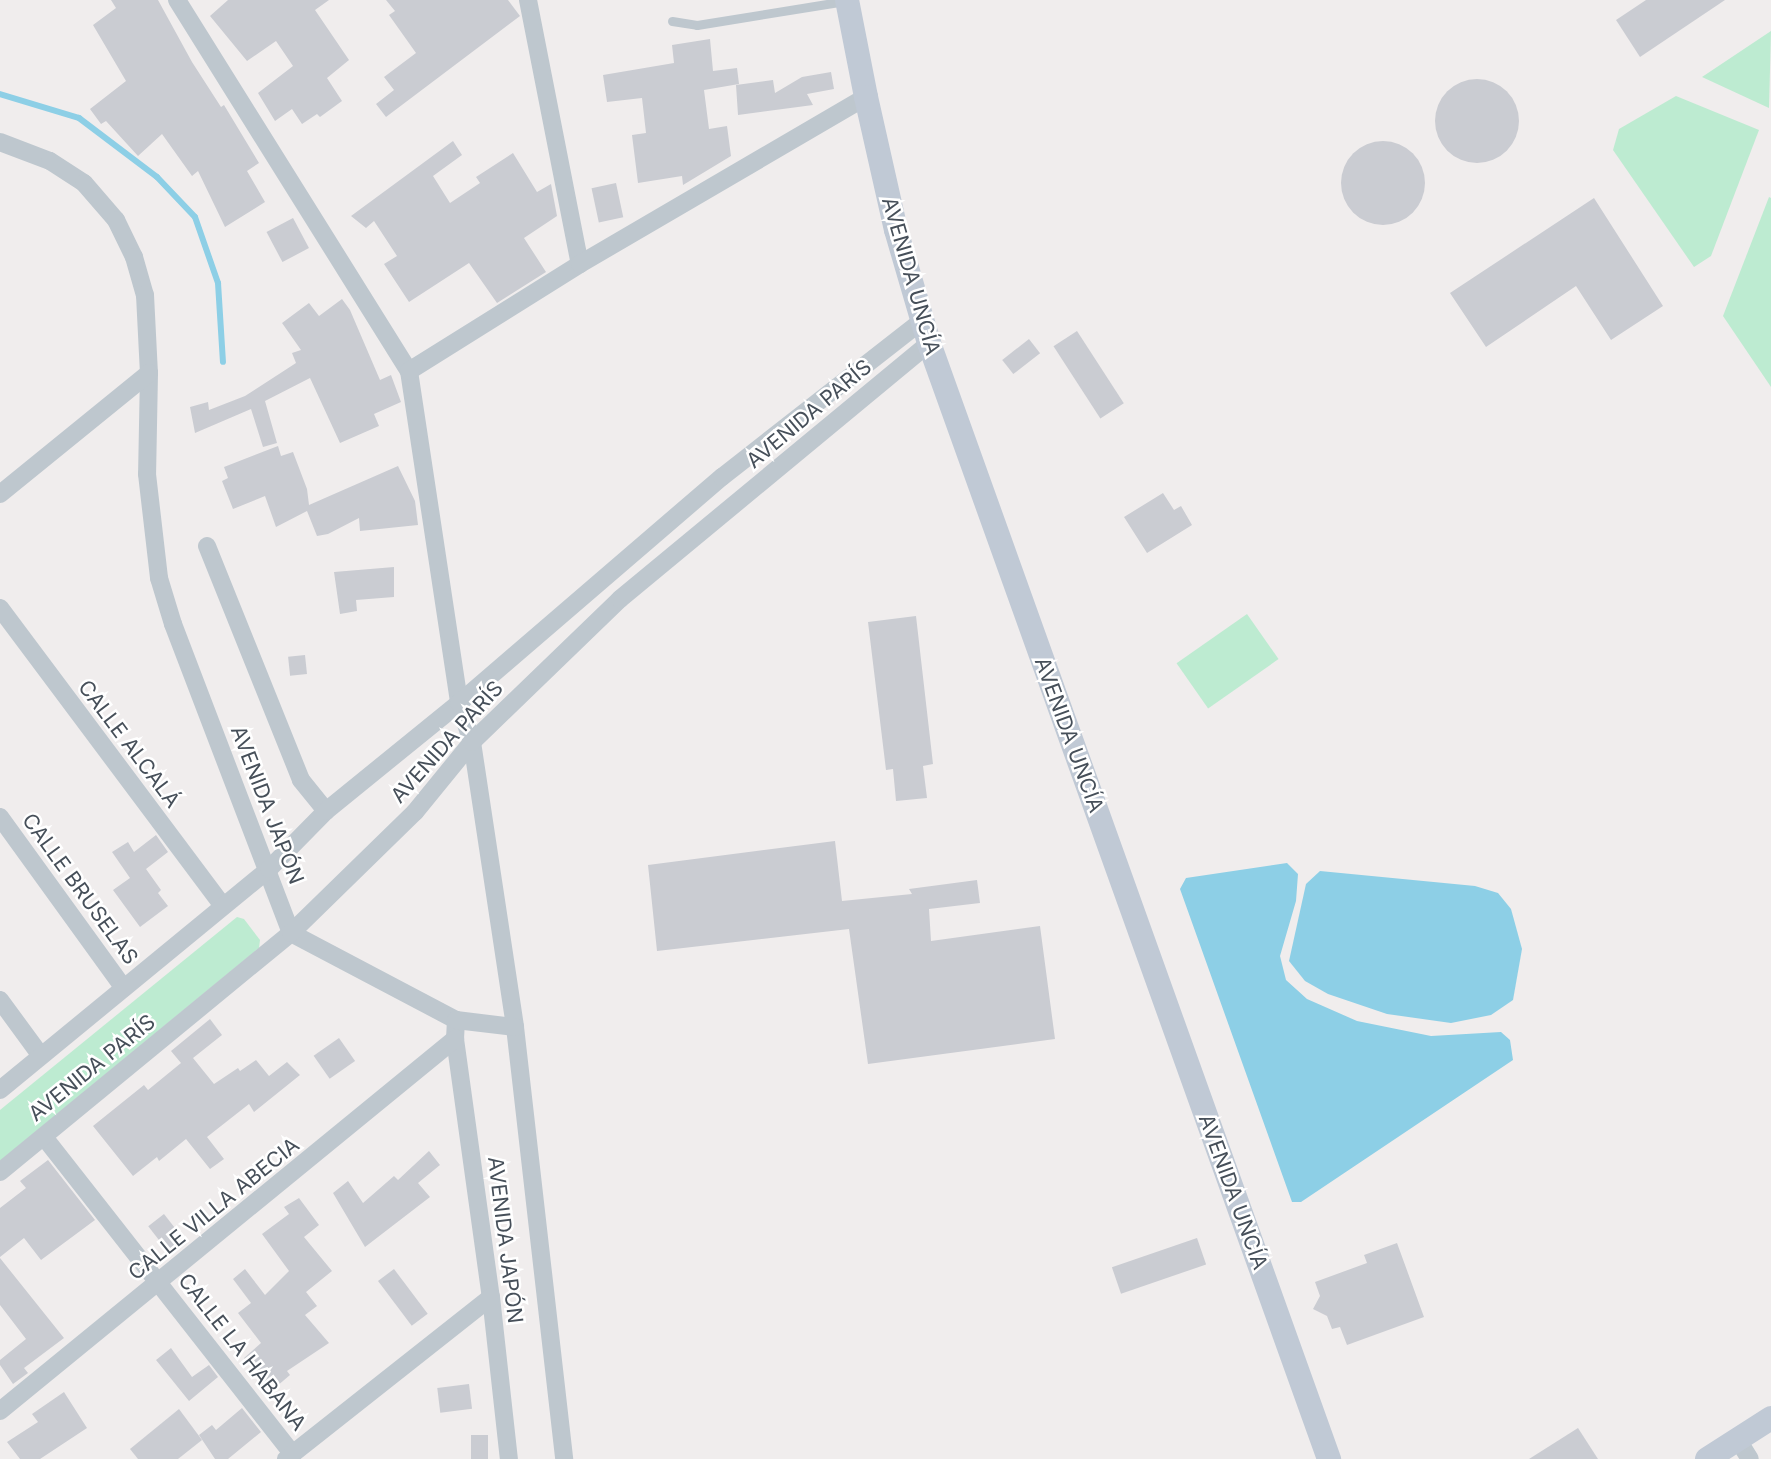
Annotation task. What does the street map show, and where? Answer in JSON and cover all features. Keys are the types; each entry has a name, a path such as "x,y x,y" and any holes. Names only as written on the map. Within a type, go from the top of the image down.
{"street":[{"path":"177,0 410,371 580,264 866,97"},
{"name":"AVENIDA UNCÍA","path":"847,0 896,230 926,332 1329,1459"},
{"path":"527,2 580,264"},
{"name":"AVENIDA JAPÓN","path":"0,142 50,161 84,183 116,220 134,257 145,295 149,373 147,474 159,578 173,624 269,869 291,933"},
{"name":"AVENIDA PARÍS","path":"0,1090 269,869 326,811 459,703 722,477 926,332"},
{"name":"AVENIDA PARÍS","path":"0,1172 291,933 415,813 472,742 620,599 926,332"},
{"name":"AVENIDA JAPÓN","path":"410,371 459,703 472,742 515,1027 564,1459"},
{"path":"0,494 149,373"},
{"path":"207,546 302,780 326,811"},
{"name":"CALLE ALCALÁ","path":"0,608 223,906"},
{"name":"CALLE BRUSELAS","path":"0,817 124,988"},
{"path":"291,933 456,1020 515,1027"},
{"path":"0,1000 41,1056"},
{"name":"AVENIDA JAPÓN","path":"456,1020 455,1039 491,1297 508,1459"},
{"name":"CALLE VILLA ABECIA","path":"0,1411 160,1283 455,1039"},
{"name":"CALLE LA HABANA","path":"44,1137 160,1283 290,1456"},
{"path":"290,1456 491,1297"},
{"path":"1707,1459 1744,1449 1771,1418"}],"lane":[{"path":"672,21 697,25 847,0"}],"green space":[{"path":"1771,31 1769,108 1702,77"},
{"path":"1676,96 1759,130 1711,256 1694,267 1613,150 1619,129"},
{"path":"1769,197 1771,198 1771,387 1723,316"},
{"path":"1247,614 1279,659 1208,708 1177,663"},
{"path":"237,917 244,919 260,940 259,948 0,1161 0,1110"}],"water":[{"path":"1287,863 1298,874 1296,901 1280,956 1286,980 1307,999 1357,1021 1431,1036 1501,1032 1510,1040 1513,1060 1301,1202 1292,1202 1180,889 1186,878"},
{"path":"1320,871 1475,886 1498,893 1511,909 1522,949 1513,1000 1491,1015 1451,1023 1387,1014 1328,994 1305,981 1289,961 1306,884"}],"building":[{"path":"111,0 158,0 192,62 221,107 224,105 259,163 247,171 265,202 225,227 198,171 192,176 162,134 138,156 106,121 101,124 90,109 126,81 93,25 116,8"},
{"path":"228,0 329,0 315,10 349,60 327,78 342,101 320,117 317,114 302,124 292,109 275,121 258,93 293,66 276,41 247,61 210,16"},
{"path":"386,0 508,0 520,16 386,117 376,104 394,90 384,77 416,53 389,15 395,11"},
{"path":"1646,0 1725,0 1640,57 1616,20"},
{"path":"710,39 713,71 737,68 739,84 704,90 709,129 727,126 731,156 683,185 682,176 638,183 632,135 646,133 642,98 607,102 603,75 674,63 672,45"},
{"path":"831,72 834,89 807,94 813,105 738,115 736,85 773,80 775,93 802,77"},
{"path":"1477,79 1500,86 1512,98 1519,121 1512,144 1500,156 1477,163 1454,156 1442,144 1435,121 1442,98 1454,86"},
{"path":"453,141 462,155 433,176 450,203 480,183 476,177 513,153 537,192 551,184 557,216 524,238 546,272 497,303 469,263 409,302 384,264 397,256 374,221 366,228 351,216"},
{"path":"1383,141 1406,148 1418,160 1425,183 1418,206 1406,218 1383,225 1360,218 1348,206 1341,183 1348,160 1360,148"},
{"path":"616,183 623,217 599,222 592,188"},
{"path":"1594,198 1663,306 1611,340 1576,286 1486,347 1450,293"},
{"path":"293,218 309,248 282,262 267,232"},
{"path":"342,299 350,310 380,380 391,375 401,402 374,414 379,426 340,443 310,378 265,401 277,443 263,447 251,409 195,433 190,407 208,402 209,410 245,396 296,363 292,353 301,350 282,323 309,303 319,316"},
{"path":"1077,331 1124,403 1100,418 1054,346"},
{"path":"1029,339 1040,353 1013,374 1002,360"},
{"path":"278,446 281,456 293,452 307,489 309,505 398,466 415,501 418,525 360,531 359,518 328,534 317,536 307,511 276,527 265,496 233,509 222,481 228,478 224,467"},
{"path":"1163,493 1174,510 1181,506 1192,525 1147,553 1124,517"},
{"path":"394,567 394,597 356,600 357,611 340,614 334,572"},
{"path":"916,616 933,764 923,766 927,798 896,801 893,769 886,770 868,622"},
{"path":"305,655 307,674 290,676 288,657"},
{"path":"156,835 168,852 146,869 161,890 158,893 168,906 140,927 113,890 130,878 112,852 128,842 134,852"},
{"path":"835,841 842,901 912,894 909,889 977,880 980,903 929,909 931,941 1040,926 1055,1039 868,1064 849,929 657,951 648,865"},
{"path":"210,1019 222,1035 193,1058 214,1084 238,1068 240,1071 256,1060 269,1076 287,1062 300,1075 254,1112 249,1104 207,1137 224,1159 210,1169 186,1139 159,1161 157,1157 133,1176 93,1126 144,1085 148,1090 181,1063 171,1051"},
{"path":"339,1038 355,1061 330,1079 314,1056"},
{"path":"429,1151 440,1165 418,1183 430,1197 365,1247 333,1193 348,1181 363,1203 394,1176 398,1180"},
{"path":"48,1160 95,1220 41,1260 24,1238 0,1257 0,1208 26,1188 20,1181"},
{"path":"299,1198 319,1225 304,1237 332,1271 306,1292 317,1306 305,1315 329,1343 287,1371 290,1375 270,1392 244,1358 261,1343 238,1313 251,1303 233,1279 245,1269 265,1295 289,1271 262,1234 289,1214 284,1207"},
{"path":"164,1214 187,1243 171,1255 148,1226"},
{"path":"1197,1238 1206,1264 1121,1294 1112,1267"},
{"path":"1397,1243 1424,1317 1347,1345 1340,1327 1332,1329 1327,1316 1313,1309 1320,1296 1315,1282 1367,1263 1364,1255"},
{"path":"0,1258 64,1338 24,1368 28,1373 13,1384 0,1365 0,1360 26,1339 0,1305"},
{"path":"394,1269 428,1314 412,1326 378,1281"},
{"path":"171,1348 192,1377 209,1365 218,1377 189,1401 156,1360"},
{"path":"469,1384 472,1409 440,1413 437,1388"},
{"path":"64,1392 87,1428 40,1459 20,1459 7,1442 38,1422 32,1414"},
{"path":"242,1408 261,1432 228,1459 215,1459 199,1435 212,1425 216,1430"},
{"path":"179,1409 202,1440 178,1459 138,1459 130,1449"},
{"path":"1578,1428 1598,1459 1529,1459"},
{"path":"471,1435 488,1435 488,1459 471,1459"}],"waterway":[{"path":"0,94 79,118 157,177 195,217 218,283 223,362"}]}
